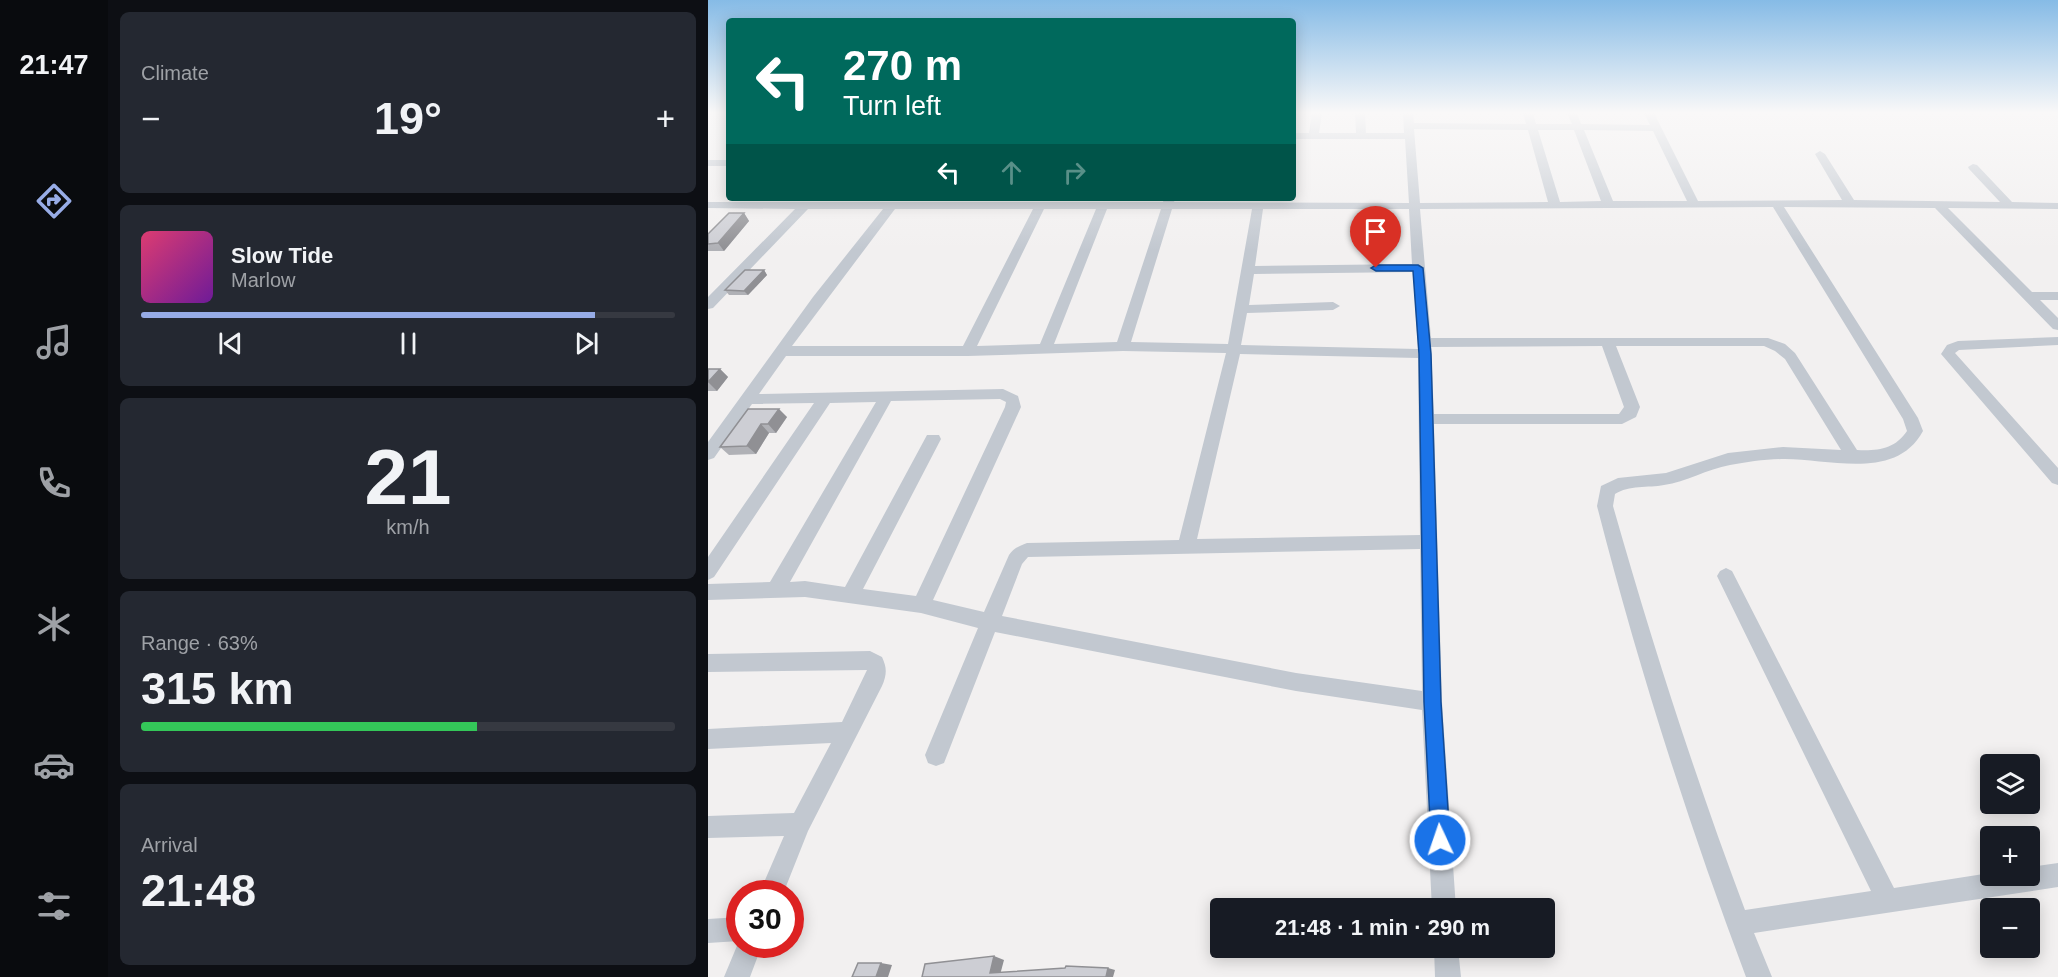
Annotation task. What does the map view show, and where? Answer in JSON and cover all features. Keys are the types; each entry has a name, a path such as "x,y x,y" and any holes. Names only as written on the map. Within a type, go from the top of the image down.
{"street":[{"path":"1411,159 1425,349 1432,702 1443,898"},
{"path":"1541,159 1555,205"},
{"path":"1589,159 1608,204"},
{"path":"1671,159 1694,203"},
{"path":"1823,159 1850,203"},
{"path":"708,163 724,163"},
{"path":"708,172 724,163"},
{"path":"1973,167 2008,204"},
{"path":"708,205 736,202 789,202 804,206 860,202 1103,206 1169,202 1414,206 1850,203 2058,206"},
{"path":"1123,346 1169,202"},
{"path":"1759,977 1659,698 1618,559 1605,498 1607,491 1618,484 1666,479 1742,457 1783,453 1854,458 1886,456 1910,442 1915,431 1911,418 1776,203"},
{"path":"708,454 818,300 902,204"},
{"path":"1938,204 2058,326"},
{"path":"1186,547 1215,438 1243,309 1258,205"},
{"path":"708,305 804,206"},
{"path":"968,351 1040,206"},
{"path":"1046,347 1103,206"},
{"path":"1250,270 1418,268"},
{"path":"2028,296 2058,296"},
{"path":"1243,309 1333,306"},
{"path":"782,351 968,351 1123,346 1425,349 1759,341 1780,347 1790,356 1854,458"},
{"path":"2058,341 1958,346 1952,348 1948,354 2058,479"},
{"path":"1427,420 1622,419 1631,413 1632,407 1608,343"},
{"path":"748,399 1003,394 1009,396 1014,403 921,604"},
{"path":"776,589 886,397"},
{"path":"708,572 825,398"},
{"path":"850,595 933,439"},
{"path":"936,755 1015,560 1027,550 1428,542"},
{"path":"1726,576 1888,901"},
{"path":"708,592 805,589 921,604 988,622 1296,682 1432,702"},
{"path":"708,663 870,660 875,663 877,670 875,680 800,824 777,880"},
{"path":"708,739 846,732"},
{"path":"708,827 800,824"},
{"path":"1738,923 2058,875"},
{"path":"708,931 726,930"},
{"path":"737,977 745,958"},
{"path":"1447,958 1448,977"}],"building":[{"path":"729,213 744,213 718,243 708,244 708,234"},
{"path":"745,270 764,270 744,291 725,290"},
{"path":"708,369 720,369 708,382"},
{"path":"748,409 779,409 768,424 761,424 747,446 720,447"},
{"path":"994,956 990,973 1065,968 1066,966 1108,968 1106,977 922,977 925,964"},
{"path":"858,963 881,963 876,977 852,977"}],"route":[{"path":"1376,268 1418,268 1425,354 1432,702 1440,840"}]}
